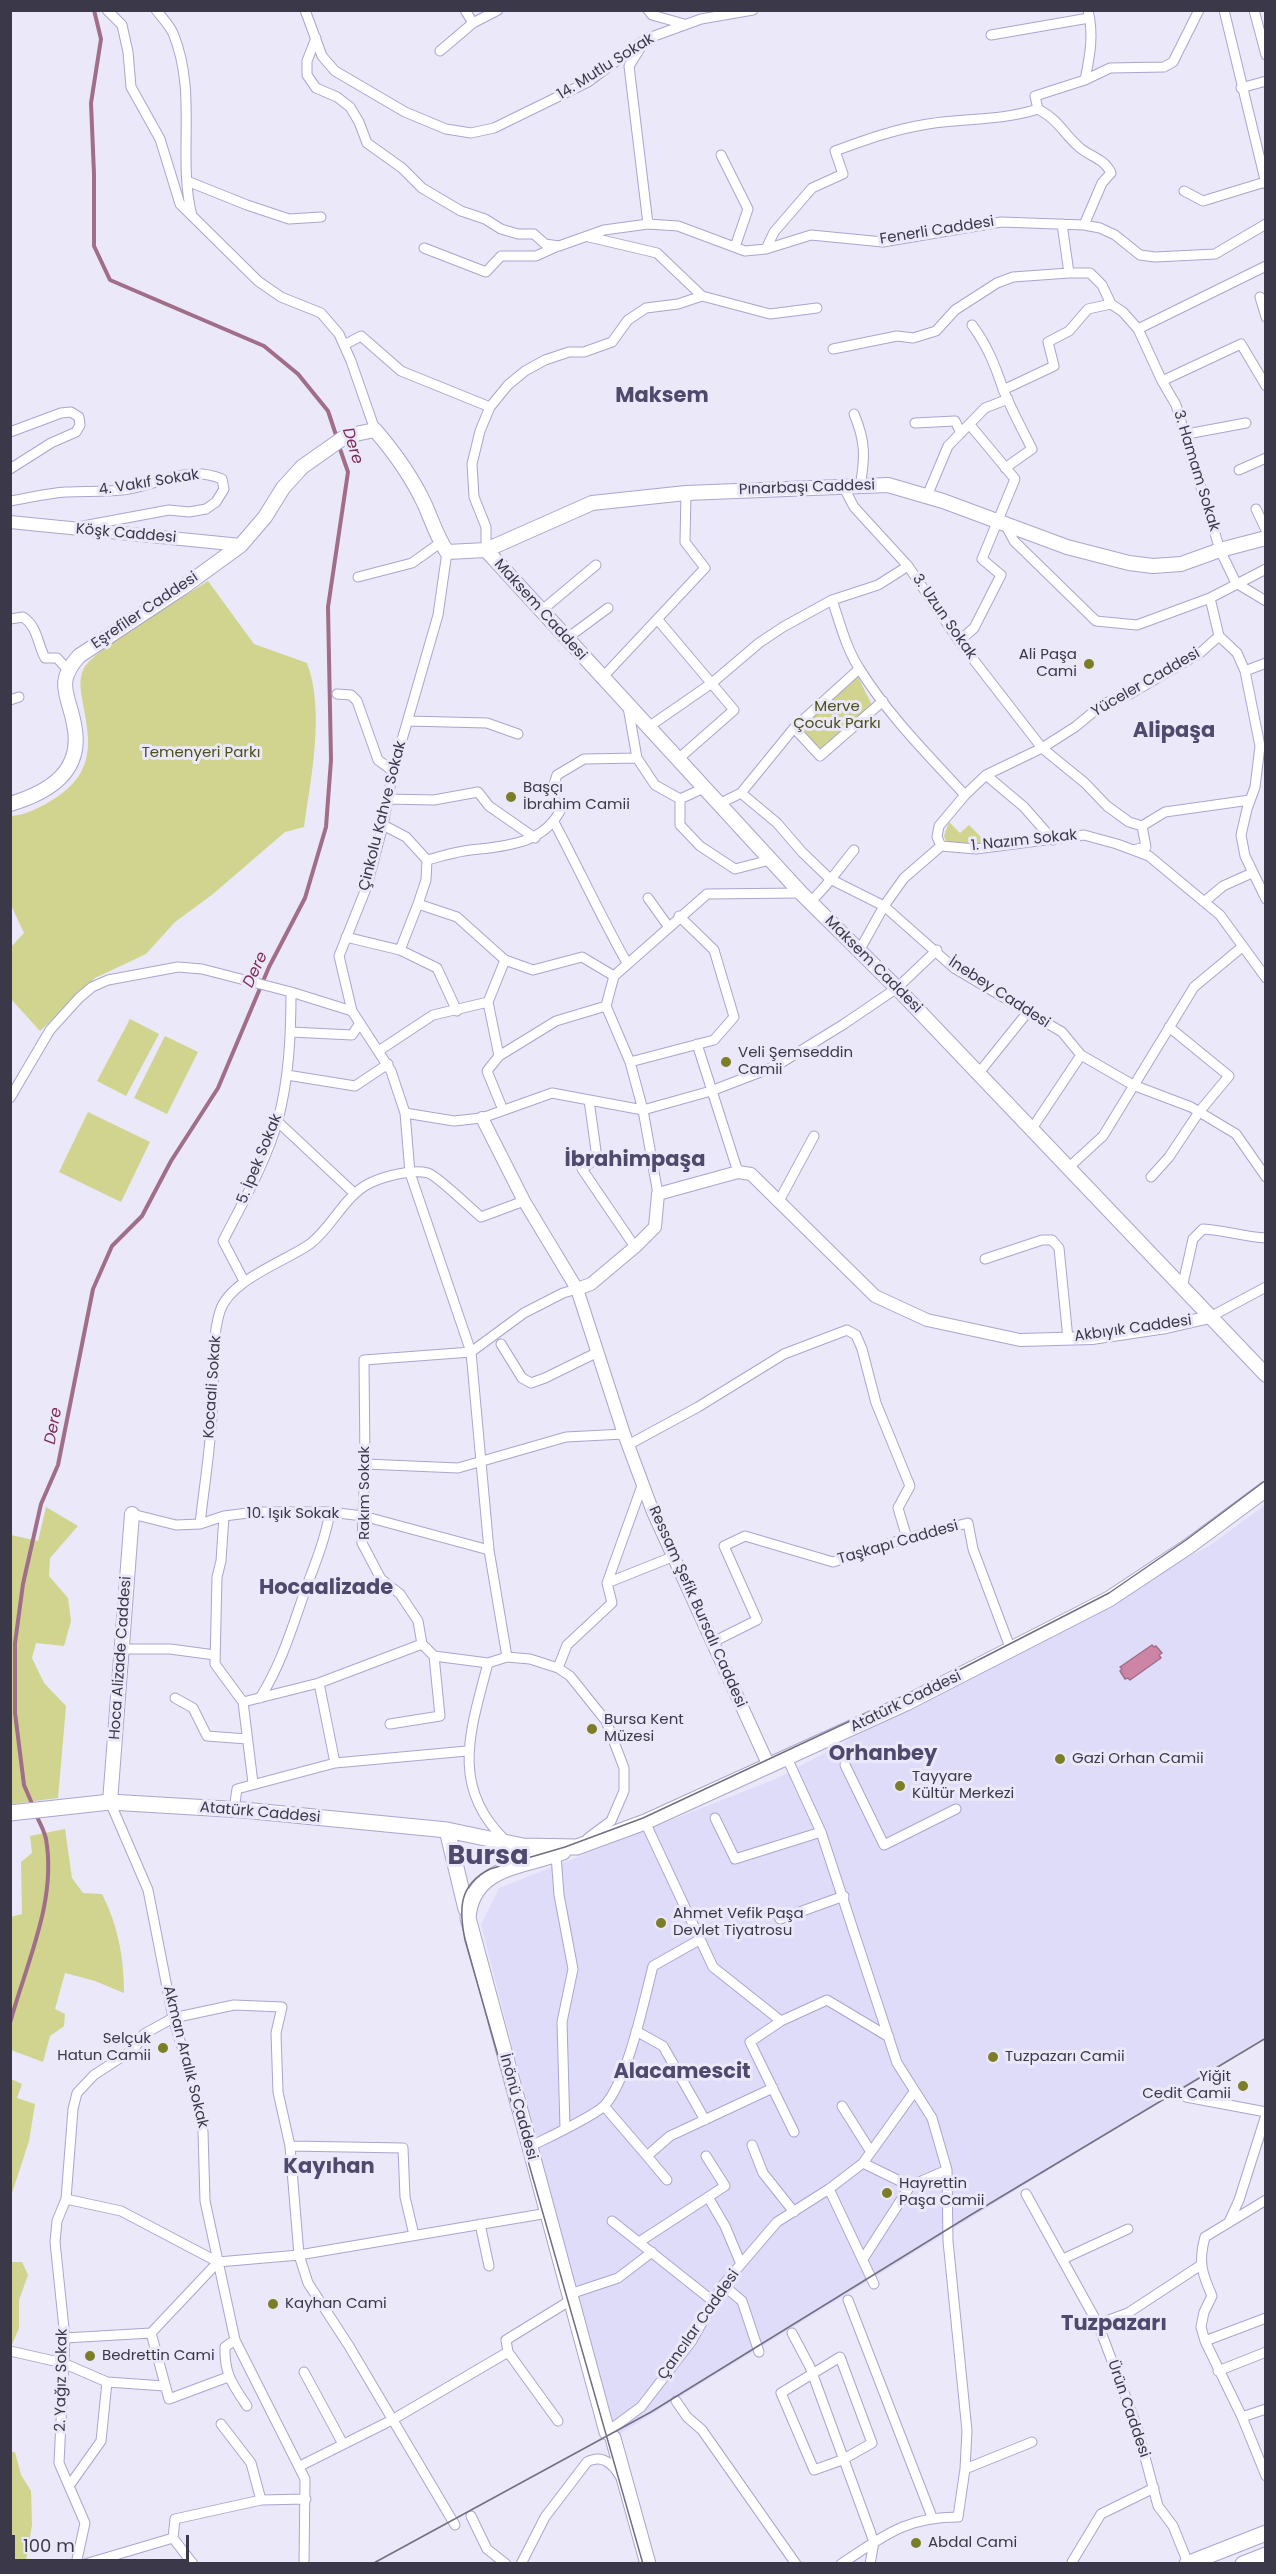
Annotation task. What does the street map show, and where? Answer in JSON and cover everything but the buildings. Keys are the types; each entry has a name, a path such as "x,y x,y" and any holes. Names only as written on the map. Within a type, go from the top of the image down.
{"main road":[{"name":"Eşrefiler Caddesi","path":"68,669 79,656 182,588 241,544 265,517 283,488 302,466 346,436 375,430"},
{"path":"375,430 395,453 424,503 444,547 486,550"},
{"name":"Pınarbaşı Caddesi","path":"486,550 592,503 686,493 888,485 927,496 1067,547 1129,563 1153,566 1181,564 1220,549 1266,538"},
{"name":"Maksem Caddesi","path":"486,550 770,860 897,988 1067,1169 1266,1375"},
{"path":"10,804 52,787 64,774 73,757 76,743 74,723 64,693 68,669"},
{"name":"Atatürk Caddesi","path":"12,1813 110,1802 234,1809 447,1830 533,1847 577,1847 645,1822 770,1766 906,1703 1011,1650 1109,1599 1189,1546 1266,1489"},
{"name":"Hoca Alizade Caddesi","path":"110,1802 132,1514"},
{"path":"447,1830 468,1918"},
{"path":"468,1918 472,1894 486,1880 504,1871 577,1847"},
{"name":"İnönü Caddesi","path":"468,1918 529,2147 648,2564"},
{"path":"1188,2563 1266,2533"},
{"path":"1243,2564 1266,2555"}],"street":[{"path":"107,10 122,26 128,52 131,87 160,139 180,204 258,281 281,297 321,313 339,334 375,430"},
{"path":"156,10 172,31 182,61 188,111 186,191 193,218"},
{"name":"14. Mutlu Sokak","path":"305,10 322,56 335,71 405,112 446,129 471,133 494,128 588,82 646,39 701,19 753,10"},
{"path":"465,10 473,23"},
{"path":"440,51 473,23 498,10"},
{"path":"648,10 652,15 684,24"},
{"path":"1038,109 1035,96 1085,80 1110,68 1164,67 1173,62 1199,10"},
{"path":"1184,191 1203,201 1265,183 1224,10"},
{"path":"1254,10 1266,55"},
{"path":"991,35 1090,19 1092,48 1085,80"},
{"path":"316,38 307,61 308,75 316,88 337,97 350,107 367,143 402,168 422,188 461,212 509,231 534,234 545,244 558,246"},
{"path":"646,39 629,66 648,224"},
{"path":"1241,88 1266,81"},
{"path":"766,249 774,232 812,188 843,174 835,151 878,135 928,124 1012,117 1038,109 1054,118 1080,148 1107,164 1111,173 1102,183 1084,225"},
{"path":"1253,140 1266,140"},
{"path":"721,155 748,208 735,247"},
{"path":"187,180 247,205 289,219 321,217"},
{"name":"Fenerli Caddesi","path":"424,248 486,272 501,256 536,256 604,230 648,224 678,225 745,251 766,249 811,235 883,242 1001,222 1084,225 1100,228 1115,235 1140,255 1155,257 1215,254 1266,224"},
{"path":"833,349 897,336 913,338 936,332 955,310 997,284 1013,277 1069,273 1062,224"},
{"path":"586,237 657,253 702,296 770,314 817,309"},
{"path":"1138,329 1266,266"},
{"name":"3. Hamam Sokak","path":"1069,273 1090,273 1102,285 1111,304 1123,312 1138,329 1176,405 1187,434 1220,549 1236,583"},
{"path":"486,550 486,527 474,497 472,464 480,430 490,407 525,371 545,360 569,352 584,352 612,342 628,320 646,308 678,304 702,296"},
{"path":"1260,297 1266,317"},
{"path":"927,496 948,446 985,408 1054,366 1048,342 1070,331 1088,309 1111,304"},
{"path":"972,325 983,340 996,366 1006,394 1032,449 1005,468"},
{"path":"344,345 361,336 401,371 490,407"},
{"path":"1162,381 1241,344 1263,375 1266,386"},
{"path":"10,432 61,413 71,412 78,417 80,425 76,432 42,448 10,470"},
{"path":"854,414 863,435 865,458 860,487"},
{"path":"915,423 955,421 961,433"},
{"path":"1187,434 1246,423"},
{"path":"959,641 974,628 1001,575 982,559 1001,522 1015,480 970,425"},
{"path":"1239,470 1266,458"},
{"name":"4. Vakıf Sokak","path":"10,501 64,492 144,487 173,476 198,472 222,479 225,489 216,502 206,509 189,512 169,510 72,528"},
{"name":"3. Uzun Sokak","path":"844,488 854,507 908,566 959,641 1042,748 1085,783 1107,806 1129,822 1142,826"},
{"path":"602,678 705,568 685,542 686,493"},
{"path":"1256,509 1266,530"},
{"name":"Köşk Caddesi","path":"10,522 241,544"},
{"path":"1001,522 1014,542 1096,621 1137,625 1210,598 1266,568"},
{"path":"358,577 412,562 444,547"},
{"name":"Çinkolu Kahve Sokak","path":"444,547 438,615 393,771 383,825 367,886 339,956 352,1011 388,1064 405,1113 410,1173 471,1352 479,1461 489,1550 507,1657"},
{"path":"541,611 596,565"},
{"path":"647,728 712,683 759,643 832,600 878,585 908,566"},
{"path":"1236,583 1266,601"},
{"path":"1210,598 1219,636 1237,653 1245,671 1260,746 1255,787 1241,835 1252,873 1266,899"},
{"path":"832,600 848,648 859,669 900,724 964,795"},
{"path":"566,639 608,608"},
{"path":"10,620 23,617 30,622 36,630 45,658 57,658 68,669"},
{"path":"658,620 734,710 677,760"},
{"name":"Yüceler Caddesi","path":"941,846 937,837 939,826 964,795 986,775 1042,748 1075,727 1102,704 1130,694 1200,652 1219,636"},
{"path":"1245,671 1266,663"},
{"path":"719,804 741,793 794,728 859,669"},
{"path":"337,694 351,695 357,701 378,760 393,771"},
{"path":"794,728 820,756 883,701"},
{"path":"628,707 637,758 655,785 680,799"},
{"path":"408,721 487,723 518,734"},
{"path":"427,860 460,852 516,844 535,838 554,822 560,811 551,793 557,775 584,759 637,758"},
{"path":"986,775 1024,807 1053,840"},
{"path":"1255,787 1266,786"},
{"path":"680,799 704,788"},
{"path":"387,799 434,800 478,792 489,806 535,838"},
{"name":"İnebey Caddesi","path":"741,793 777,823 830,879 884,906 937,950 954,968 1062,1032 1081,1055 1133,1085 1198,1112 1236,1134 1261,1163 1266,1177"},
{"path":"680,799 680,825 700,846 735,869 770,860"},
{"path":"1133,850 1146,847 1142,826 1165,812 1250,800"},
{"path":"554,822 578,866 601,917 627,963"},
{"path":"383,825 406,837 427,860 426,880 400,951"},
{"name":"1. Nazım Sokak","path":"941,846 976,849 1084,835 1149,856 1220,915 1266,978"},
{"path":"859,951 884,906 904,878 941,846"},
{"path":"471,1352 524,1313 563,1293 591,1284 655,1227 658,1194 643,1110 630,1062 606,1006 614,976 679,916 707,894 805,897 826,888 830,879 854,850"},
{"path":"1204,902 1223,886 1252,873"},
{"path":"648,898 668,926"},
{"path":"418,904 457,917 505,960 533,970 582,957 614,976"},
{"path":"630,1062 714,1040 734,1017 714,950 679,916"},
{"path":"346,937 400,951 437,968 457,1011"},
{"path":"1067,1169 1104,1136 1194,987 1242,947"},
{"path":"405,1113 454,1121 482,1118 552,1093 643,1110 711,1090 776,1066 897,988 937,950"},
{"path":"499,1056 488,1002 505,960"},
{"path":"10,1098 50,1030 79,998 92,987 108,980 178,967 202,969 291,992 352,1011"},
{"name":"5. İpek Sokak","path":"244,1281 223,1241 256,1177 277,1121 287,1074 291,1032 291,992"},
{"path":"380,1050 433,1016 488,1002"},
{"path":"503,1110 487,1071 499,1056 556,1021 606,1006"},
{"path":"978,1074 1027,1013"},
{"path":"291,1032 352,1035 360,1023"},
{"path":"1151,1177 1169,1157 1198,1112 1228,1076 1169,1027"},
{"path":"658,1194 738,1172 697,1044"},
{"path":"1031,1130 1081,1055"},
{"path":"287,1074 355,1086 388,1064"},
{"path":"589,1100 597,1158 582,1169 635,1247"},
{"name":"Ressam Şefik Bursalı Caddesi","path":"482,1118 524,1201 577,1289 626,1439 672,1557 770,1766"},
{"path":"277,1121 354,1193"},
{"path":"778,1201 814,1136"},
{"name":"Akbıyık Caddesi","path":"738,1172 751,1174 875,1296 927,1320 1020,1340 1092,1338 1156,1329 1210,1317"},
{"path":"410,1173 430,1173 481,1217 524,1201"},
{"name":"Kocaali Sokak","path":"200,1524 212,1416 214,1340 221,1308 244,1281 311,1243 331,1223 354,1193 372,1182 410,1173"},
{"path":"1182,1288 1194,1239 1203,1229 1266,1238"},
{"path":"985,1259 1042,1240 1052,1240 1059,1248 1068,1339"},
{"path":"1210,1317 1266,1287"},
{"path":"365,1464 458,1468 566,1437 626,1439 698,1407 784,1354 848,1330 856,1335 862,1349 876,1403 910,1486 898,1508 907,1538"},
{"path":"501,1344 522,1378 531,1383 598,1352"},
{"name":"Rakım Sokak","path":"434,1656 422,1644 418,1621 400,1594 381,1579 362,1543 365,1464 364,1360 471,1352"},
{"path":"558,1668 567,1645 612,1603 607,1583 643,1483"},
{"name":"10. Işık Sokak","path":"132,1514 176,1525 200,1524 224,1516 256,1512 330,1512 363,1516 489,1550"},
{"path":"260,1698 274,1675 326,1538 330,1512"},
{"path":"224,1516 222,1562 217,1577 215,1664 243,1702 253,1783"},
{"name":"Taşkapı Caddesi","path":"711,1644 757,1620 724,1546 745,1536 832,1562 907,1538 968,1523 973,1549 1011,1650"},
{"path":"607,1583 672,1557"},
{"path":"243,1702 319,1683 422,1644"},
{"path":"122,1649 170,1649 216,1654"},
{"path":"390,1724 440,1716 434,1656 488,1664 507,1657 530,1659 558,1668 570,1676 606,1721 624,1768 624,1791 611,1821 577,1847"},
{"path":"488,1664 467,1752 476,1799 495,1830 509,1844"},
{"path":"319,1683 335,1763"},
{"path":"175,1698 193,1708 207,1736 247,1739"},
{"path":"234,1809 237,1789 253,1783 335,1763 467,1752"},
{"path":"787,1758 821,1832 844,1896 897,2063 932,2118 947,2170 948,2241 968,2431 958,2517 932,2517 910,2522 841,2564"},
{"path":"845,1765 884,1845 957,1809"},
{"name":"Akman Aralık Sokak","path":"110,1802 148,1890 174,2018 192,2079 203,2132 205,2201 235,2340 305,2479 304,2564"},
{"path":"716,1818 735,1859 821,1832"},
{"path":"645,1822 713,1967 781,2021"},
{"path":"556,1855 559,1895 573,1969 562,2022 565,2128"},
{"path":"780,1919 844,1896"},
{"path":"529,2147 604,2106 616,2086 636,2031 653,1966 699,1941"},
{"path":"794,2132 750,2042 781,2021 827,2000 889,2037"},
{"name":"2. Yağız Sokak","path":"76,2564 85,2523 59,2463 65,2338 55,2242 57,2222 66,2199 73,2109 77,2093 94,2075 134,2049 144,2034 174,2018 234,2005 282,2007 276,2032 278,2092 290,2146"},
{"path":"636,2031 663,2046 705,2120"},
{"path":"647,2156 670,2136 773,2088"},
{"name":"Çancılar Caddesi","path":"610,2435 641,2407 691,2342 723,2285 777,2222 829,2189 863,2163 915,2092"},
{"path":"1186,2097 1266,2113 1239,2200 1229,2222"},
{"path":"604,2106 667,2180"},
{"path":"842,2106 871,2152"},
{"path":"752,2145 763,2173 794,2212"},
{"path":"414,2235 405,2197 403,2148 290,2146 299,2255 308,2283 349,2346 455,2525"},
{"path":"639,2242 725,2186 706,2156"},
{"path":"863,2163 910,2186"},
{"path":"863,2259 910,2186 947,2170"},
{"path":"829,2189 874,2284"},
{"name":"Ürün Caddesi","path":"1026,2194 1098,2324 1137,2427 1158,2506 1173,2526 1188,2563"},
{"path":"708,2197 725,2226 741,2264"},
{"path":"66,2199 121,2211 218,2262 299,2255 548,2213"},
{"path":"1266,2200 1205,2237 1200,2255 1201,2265 1212,2296 1204,2312 1201,2326 1205,2341 1242,2417 1266,2476"},
{"path":"612,2221 714,2302"},
{"path":"480,2224 489,2266"},
{"path":"1063,2259 1128,2229"},
{"path":"558,2421 508,2352 506,2340 571,2297 618,2278 652,2252"},
{"path":"65,2338 151,2333 218,2262"},
{"path":"1098,2324 1128,2313 1201,2265"},
{"path":"723,2285 742,2301 759,2352"},
{"path":"848,2300 932,2517"},
{"path":"1205,2341 1266,2318"},
{"path":"151,2333 169,2399 228,2377"},
{"path":"792,2333 812,2373 874,2542 870,2564"},
{"path":"235,2340 225,2347 224,2361 228,2377 247,2406"},
{"path":"10,2350 63,2363 107,2382 165,2386"},
{"path":"300,2466 392,2420 508,2352"},
{"path":"1218,2371 1266,2352"},
{"path":"840,2357 872,2443 842,2460 814,2470 781,2393 812,2373 840,2357"},
{"path":"304,2372 344,2444"},
{"path":"69,2486 100,2440 107,2382"},
{"path":"676,2401 687,2417 702,2430 796,2564"},
{"path":"1242,2417 1266,2409"},
{"path":"221,2424 251,2463 261,2500"},
{"path":"965,2469 1032,2442"},
{"path":"521,2564 545,2517 587,2462 595,2458 605,2460 615,2468 625,2483"},
{"path":"1072,2562 1101,2514 1154,2488"},
{"path":"193,2564 173,2538 175,2519 261,2500 306,2499"},
{"path":"471,2516 487,2549 506,2564"},
{"path":"85,2564 173,2538"}],"shaded area":[{"path":"1265,1505 1265,2037 613,2438 481,1925 499,1888 778,1778 1209,1546"},
{"path":"1152,1645 1162,1653 1159,1655 1161,1658 1130,1680 1125,1679 1120,1667"}],"green space":[{"name":"Temenyeri Parkı","path":"208,581 254,644 307,663 315,702 316,723 313,766 304,827 285,832 213,894 175,922 146,954 95,978 40,1031 11,999 11,947 24,933 11,905 11,816 29,812 57,797 78,777 84,767 88,731 80,686 84,668 122,636"},
{"name":"Merve Çocuk Parkı","path":"858,677 872,705 820,751 800,727"},
{"path":"949,822 960,833 969,825 993,849 947,843 944,836"},
{"path":"130,1019 159,1034 126,1096 97,1081"},
{"path":"165,1036 198,1052 167,1114 134,1098"},
{"path":"88,1112 150,1142 121,1202 59,1172"},
{"path":"46,1507 78,1526 50,1558 49,1576 68,1598 71,1621 64,1646 36,1643 32,1658 44,1683 66,1706 58,1798 11,1804 11,1535 38,1541"},
{"path":"65,1829 72,1878 83,1893 102,1894 112,1918 121,1954 124,1993 95,1981 65,1973 55,2009 65,2014 64,2026 50,2036 43,2062 11,2050 11,1917 22,1914 21,1862 32,1853 30,1836"},
{"path":"11,2079 22,2084 17,2098 35,2104 29,2141 11,2196"},
{"path":"11,2262 22,2262 28,2275 19,2300 19,2328 11,2347"},
{"path":"11,2452 15,2452 21,2475 31,2491 32,2525 26,2560 33,2563 11,2563"}],"waterway":[{"name":"Dere","path":"94,10 101,39 91,103 94,246 110,280 264,346 298,374 328,411 337,438"},
{"name":"Dere","path":"33,1806 24,1785 15,1713 15,1643 23,1584 41,1504 58,1465 93,1289 112,1246 142,1216 171,1161 218,1088 269,967 305,898 326,827 331,760 328,607 348,472 339,446"},
{"name":"Dere","path":"10,2023 38,1932 47,1886 46,1839 35,1813"}],"tram line":[{"path":"643,2564 465,1940 462,1909 466,1891 479,1875 490,1869 565,1847 643,1818 957,1671 1109,1593 1186,1540 1266,1480"},
{"path":"372,2564 651,2412 969,2216 1266,2038"}],"place":[{"name":"Ali Paşa Cami","path":"1089,664"},
{"name":"Başçı İbrahim Camii","path":"511,797"},
{"name":"Veli Şemseddin Camii","path":"726,1062"},
{"name":"Bursa Kent Müzesi","path":"592,1729"},
{"name":"Gazi Orhan Camii","path":"1060,1759"},
{"name":"Tayyare Kültür Merkezi","path":"900,1786"},
{"name":"Ahmet Vefik Paşa Devlet Tiyatrosu","path":"661,1923"},
{"name":"Selçuk Hatun Camii","path":"163,2048"},
{"name":"Tuzpazarı Camii","path":"993,2057"},
{"name":"Yiğit Cedit Camii","path":"1243,2086"},
{"name":"Hayrettin Paşa Camii","path":"887,2193"},
{"name":"Kayhan Cami","path":"273,2304"},
{"name":"Bedrettin Cami","path":"90,2356"},
{"name":"Abdal Cami","path":"916,2543"}],"district":[{"name":"Maksem","path":"662,397"},
{"name":"Alipaşa","path":"1174,732"},
{"name":"İbrahimpaşa","path":"635,1161"},
{"name":"Hocaalizade","path":"326,1589"},
{"name":"Orhanbey","path":"883,1755"},
{"name":"Bursa","path":"488,1857"},
{"name":"Alacamescit","path":"682,2073"},
{"name":"Kayıhan","path":"329,2168"},
{"name":"Tuzpazarı","path":"1114,2325"}]}
